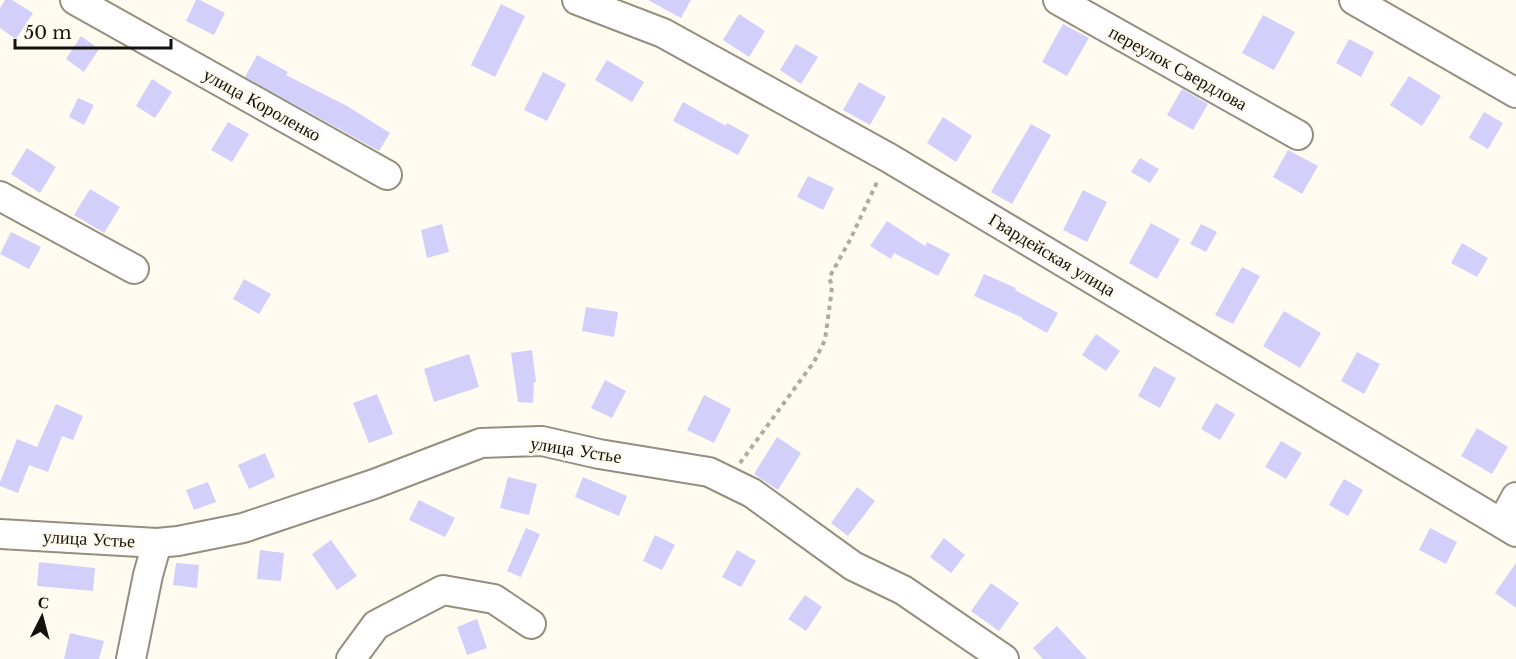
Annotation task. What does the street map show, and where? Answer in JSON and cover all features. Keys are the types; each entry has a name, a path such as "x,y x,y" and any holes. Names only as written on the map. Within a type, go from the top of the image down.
{"street":[{"name":"улица Короленко","path":"75,0 387,175"},
{"name":"Гвардейская улица","path":"577,0 663,33 889,158 1509,528"},
{"name":"переулок Свердлова","path":"1058,0 1298,135"},
{"path":"1354,0 1516,93"},
{"path":"0,196 134,269"},
{"name":"улица Устье","path":"0,534 157,543 178,541 243,528 374,484 481,443 542,441 599,454 730,476 853,566 903,590 1004,659"},
{"path":"1509,528 1516,497"},
{"path":"131,659 148,574 157,543"},
{"path":"351,659 376,625 443,590 494,599 531,624"}],"path":[{"path":"730,476 814,362 825,340 832,285 829,278 889,158"}],"building":[{"path":"5,0 12,0 33,13 16,39 0,28 0,8"},
{"path":"196,0 225,13 214,35 186,21"},
{"path":"648,0 691,0 681,18"},
{"path":"501,4 525,16 495,77 471,65"},
{"path":"739,14 765,31 749,57 723,40"},
{"path":"1263,15 1295,32 1274,70 1242,53"},
{"path":"1063,24 1089,38 1067,76 1042,62"},
{"path":"81,36 99,49 84,72 66,59"},
{"path":"1349,39 1374,52 1361,77 1336,63"},
{"path":"796,44 818,57 801,84 780,70"},
{"path":"257,55 288,72 286,75 347,106 390,133 379,151 245,77"},
{"path":"607,60 644,82 632,102 595,80"},
{"path":"543,72 566,84 547,121 524,110"},
{"path":"1409,76 1441,96 1422,126 1390,105"},
{"path":"152,79 172,92 155,118 136,106"},
{"path":"859,82 886,97 870,125 843,110"},
{"path":"1182,89 1208,104 1193,130 1167,115"},
{"path":"78,98 94,105 84,125 69,117"},
{"path":"683,102 726,126 727,123 749,135 738,155 673,121"},
{"path":"1484,112 1503,123 1488,149 1469,138"},
{"path":"943,117 972,136 956,162 927,143"},
{"path":"228,122 249,134 232,162 211,150"},
{"path":"1031,124 1051,135 1012,204 991,192"},
{"path":"27,148 56,167 40,193 11,174"},
{"path":"1288,150 1318,166 1302,194 1273,177"},
{"path":"1140,158 1159,169 1150,183 1131,172"},
{"path":"808,176 834,188 823,210 797,197"},
{"path":"90,189 120,207 104,233 74,215"},
{"path":"1083,190 1107,202 1087,242 1063,230"},
{"path":"887,221 925,246 927,242 950,254 938,276 894,253 891,259 870,246"},
{"path":"1151,223 1180,239 1157,279 1129,263"},
{"path":"442,224 449,252 427,258 421,230"},
{"path":"1201,224 1217,232 1206,252 1190,244"},
{"path":"11,232 41,247 29,269 0,254"},
{"path":"1462,243 1488,258 1477,277 1451,263"},
{"path":"1242,267 1260,276 1233,324 1215,315"},
{"path":"984,274 1016,288 1015,290 1058,313 1047,333 1023,318 974,296"},
{"path":"244,279 271,294 259,314 233,299"},
{"path":"586,307 618,312 614,337 582,331"},
{"path":"1284,311 1321,333 1300,368 1263,346"},
{"path":"1096,334 1120,351 1106,371 1082,355"},
{"path":"532,350 536,382 534,382 533,403 518,402 511,353"},
{"path":"1357,352 1380,364 1364,394 1341,381"},
{"path":"469,354 479,387 434,402 424,369"},
{"path":"1154,366 1176,378 1160,408 1138,396"},
{"path":"605,380 626,391 612,418 591,408"},
{"path":"377,394 393,434 369,443 353,403"},
{"path":"704,395 731,409 714,443 687,430"},
{"path":"1216,403 1235,414 1220,440 1201,429"},
{"path":"56,404 83,416 73,440 62,436 48,472 29,465 18,493 0,486 17,439 37,447"},
{"path":"1477,428 1508,447 1492,474 1461,456"},
{"path":"777,437 801,453 778,490 754,474"},
{"path":"1281,441 1302,453 1286,479 1265,467"},
{"path":"265,453 275,477 249,489 238,465"},
{"path":"508,477 537,484 529,515 500,508"},
{"path":"583,477 627,496 619,516 575,497"},
{"path":"1344,479 1363,490 1348,516 1329,505"},
{"path":"208,482 216,502 194,510 186,490"},
{"path":"857,487 875,501 848,536 831,523"},
{"path":"419,500 455,518 445,537 409,520"},
{"path":"526,528 540,534 521,577 507,571"},
{"path":"1430,528 1457,542 1446,564 1419,550"},
{"path":"655,535 675,545 662,570 643,561"},
{"path":"944,538 965,555 951,573 930,557"},
{"path":"331,540 357,576 337,590 312,554"},
{"path":"260,550 284,553 281,581 257,579"},
{"path":"737,550 756,561 741,587 722,577"},
{"path":"39,562 95,568 93,591 37,586"},
{"path":"176,563 199,565 197,588 173,585"},
{"path":"1516,563 1516,608 1495,593"},
{"path":"991,583 1019,603 999,631 971,611"},
{"path":"805,595 822,607 806,631 788,619"},
{"path":"477,619 487,648 467,655 457,627"},
{"path":"1057,626 1087,659 1043,659 1033,648"},
{"path":"70,633 104,641 99,659 64,659"}]}
